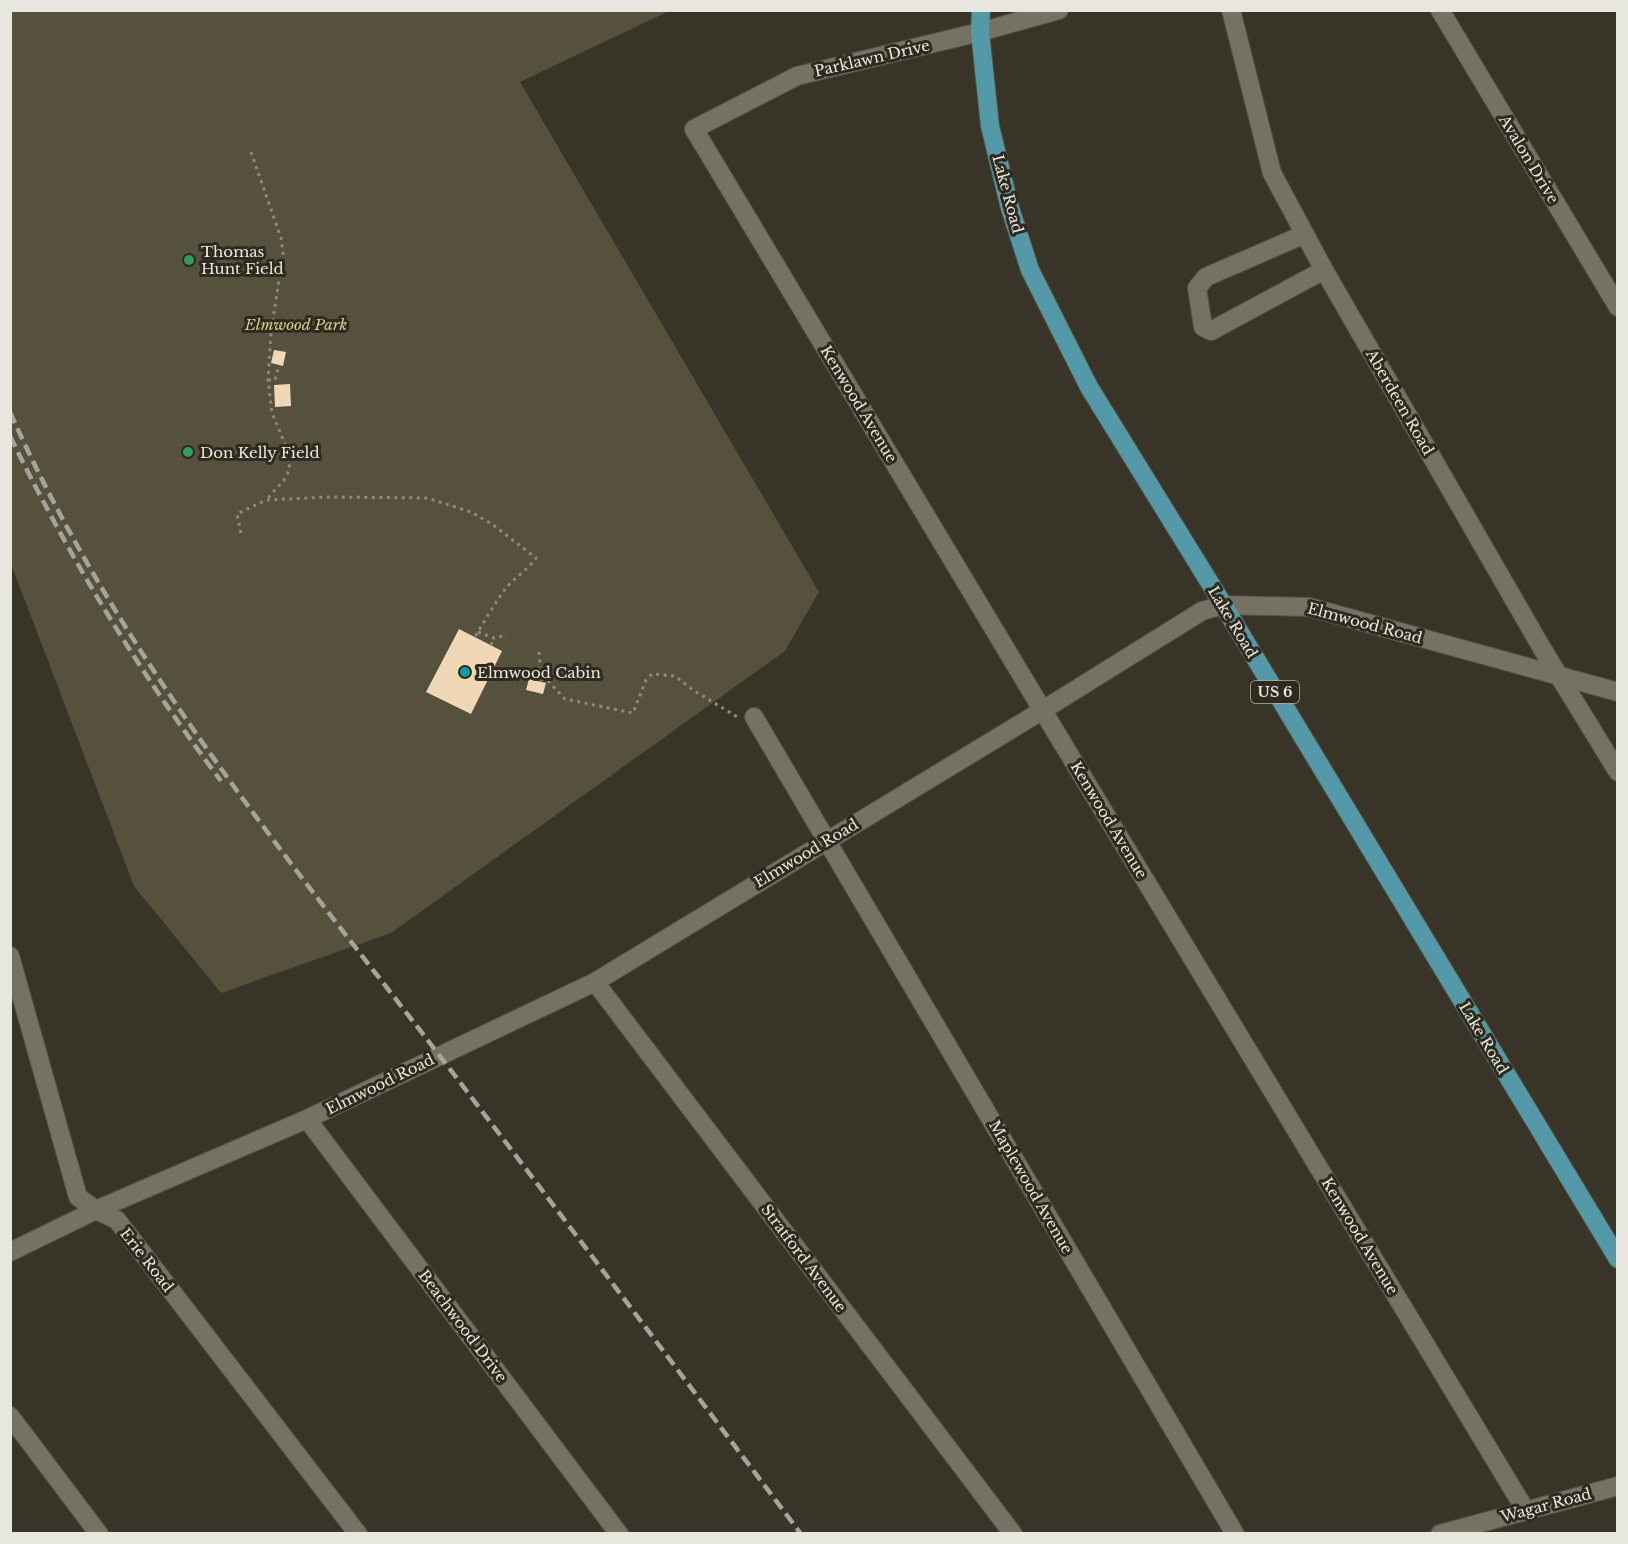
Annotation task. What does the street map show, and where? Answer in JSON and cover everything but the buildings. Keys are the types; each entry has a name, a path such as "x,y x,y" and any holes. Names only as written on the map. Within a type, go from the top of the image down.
{"main road":[{"name":"Lake Road","path":"981,10 980,32 990,126 1010,208 1030,270 1089,387 1617,1259"}],"street":[{"name":"Parklawn Drive","path":"694,129 797,76 980,32 1059,10"},
{"name":"Aberdeen Road","path":"1231,10 1272,173 1324,270 1617,772"},
{"name":"Avalon Drive","path":"1440,10 1617,307"},
{"name":"Kenwood Avenue","path":"694,129 1526,1511"},
{"path":"1305,234 1206,277 1197,288 1203,327 1211,331 1324,270"},
{"name":"Elmwood Road","path":"10,1252 96,1210 307,1119 595,982 1202,611 1223,605 1309,607 1617,692"},
{"name":"Maplewood Avenue","path":"749,720 827,840 1235,1533"},
{"name":"Erie Road","path":"10,956 78,1197 96,1210 117,1220 358,1533"},
{"name":"Stratford Avenue","path":"595,982 1013,1533"},
{"name":"Beachwood Drive","path":"307,1119 619,1533"},
{"path":"10,1416 99,1533"},
{"name":"Wagar Road","path":"1448,1532 1617,1486"}],"path":[{"path":"241,533 237,514 266,500 284,480 289,470 290,456 272,413 268,380 271,332 283,254 281,238 250,152"},
{"path":"268,380 275,380 279,365"},
{"path":"266,500 330,497 427,498 471,512 492,524 536,558 503,592 475,637"},
{"path":"478,632 494,638 507,635"},
{"path":"491,645 494,638"},
{"path":"539,652 540,663 537,678 548,681 564,699 633,713 646,680 652,674 664,674 675,676 693,690 749,720"}],"green space":[{"name":"Elmwood Park","path":"11,11 669,11 520,82 819,592 785,651 391,933 221,993 134,886 11,564"}],"railway":[{"path":"10,412 51,497 97,579 146,659 199,737 254,814 520,1161 801,1534"},
{"path":"10,436 33,482 107,614 162,698 221,781"}],"place":[{"name":"Thomas Hunt Field","path":"189,260"},
{"name":"Don Kelly Field","path":"188,452"},
{"name":"Elmwood Cabin","path":"465,672"}]}
